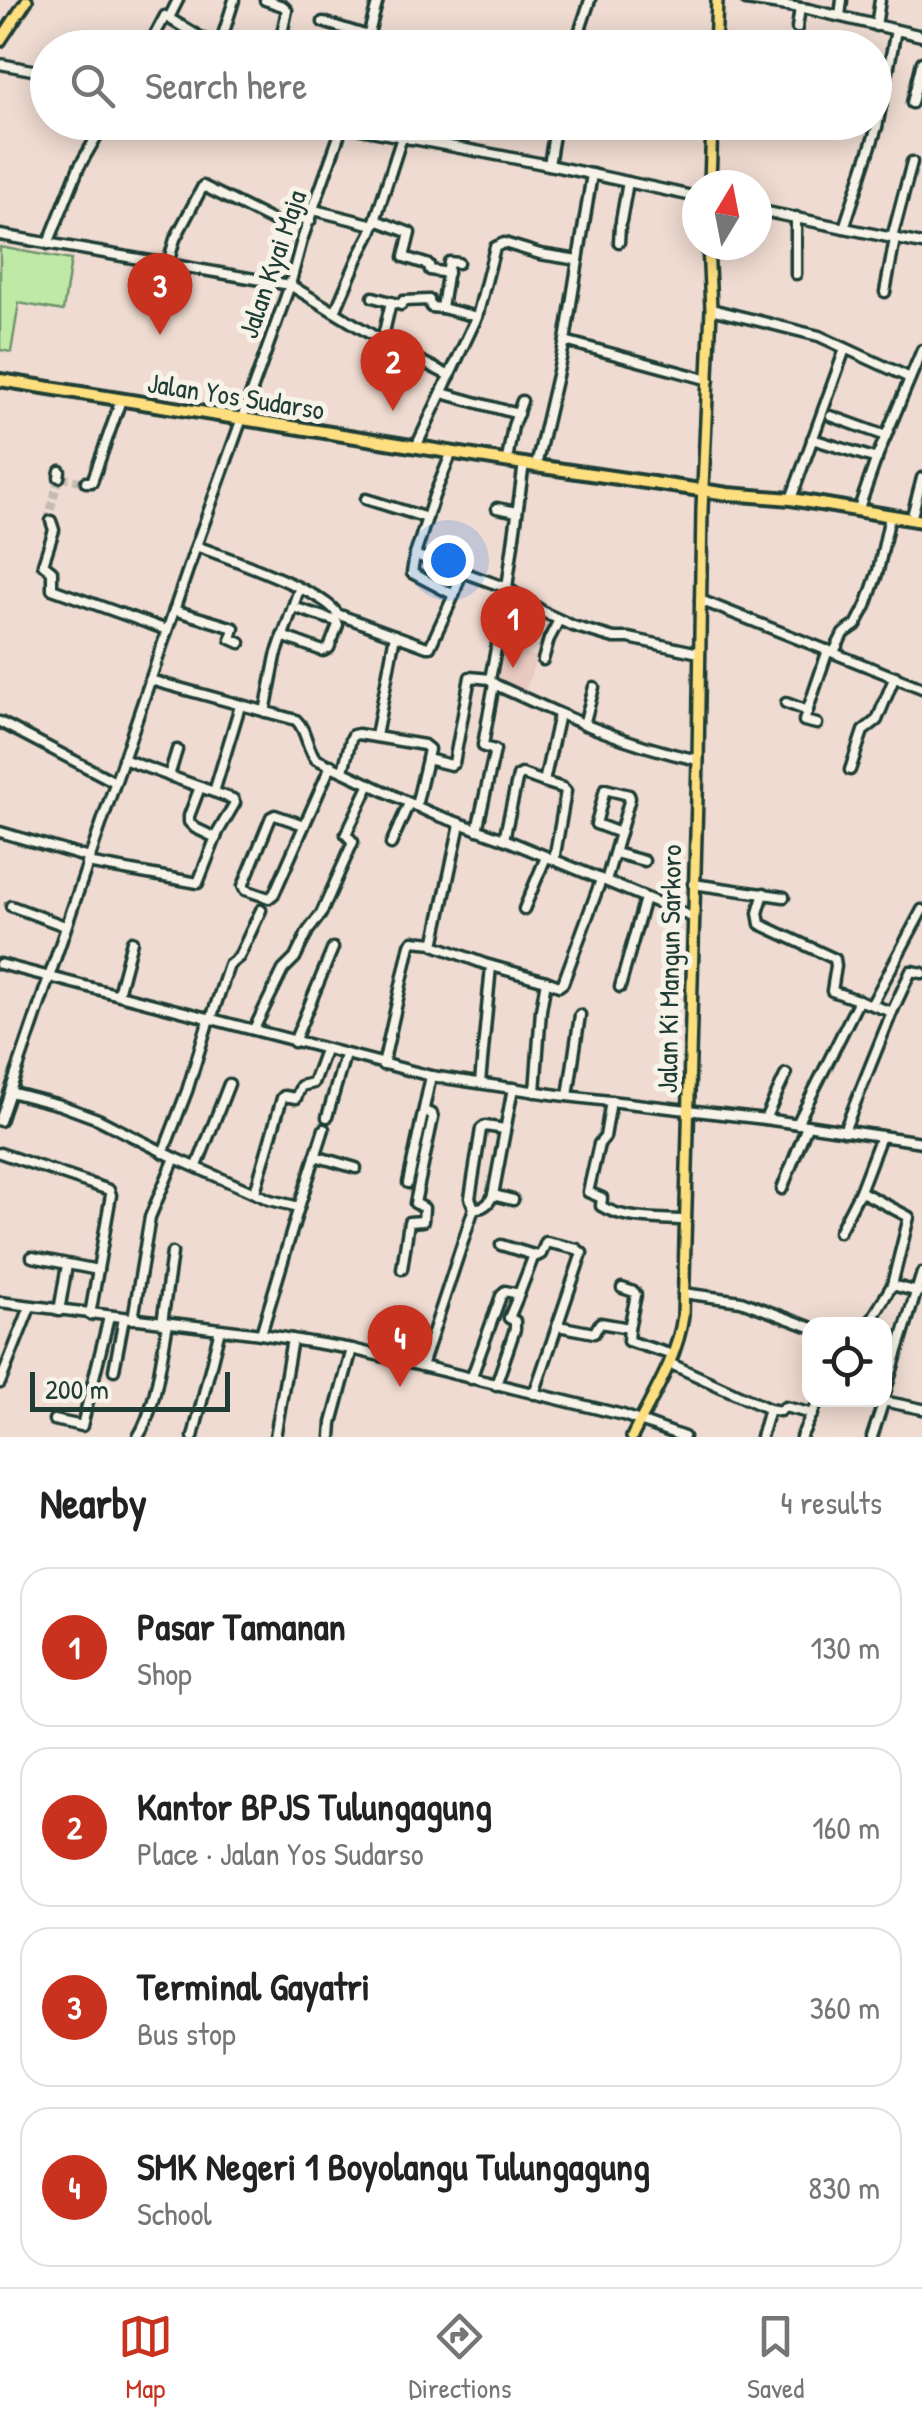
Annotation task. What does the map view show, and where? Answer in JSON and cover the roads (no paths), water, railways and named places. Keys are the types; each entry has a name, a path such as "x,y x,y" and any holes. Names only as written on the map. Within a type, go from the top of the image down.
{"highway":[{"name":"Jalan Yos Sudarso","path":"0,380 536,466 792,499 917,520"}],"main road":[{"path":"0,41 27,0"},
{"path":"716,30 717,0"},
{"path":"710,170 711,140"},
{"name":"Jalan Ki Mangun Sarkoro","path":"632,1437 671,1359 681,1328 711,309 709,260"}],"street":[{"path":"168,18 178,0"},
{"path":"225,30 234,0"},
{"path":"265,0 287,10 283,30"},
{"path":"370,30 378,0"},
{"path":"580,30 590,0"},
{"path":"746,0 840,16 922,36"},
{"path":"840,16 842,0"},
{"path":"876,26 880,0"},
{"path":"798,28 800,8"},
{"path":"158,30 165,16 188,30"},
{"path":"324,22 349,30"},
{"path":"892,50 896,30"},
{"path":"912,103 922,62"},
{"path":"0,64 30,70"},
{"path":"48,244 96,140"},
{"name":"Jalan Kyai Maja","path":"0,1120 338,140"},
{"path":"335,312 405,140"},
{"path":"417,140 682,195"},
{"path":"549,165 553,140"},
{"path":"844,228 873,140"},
{"path":"885,292 912,162"},
{"path":"536,466 565,341 592,174"},
{"path":"619,242 628,182"},
{"path":"168,263 170,250 203,186 277,223 290,214 310,221"},
{"path":"314,210 410,233 404,258 448,273"},
{"path":"772,213 922,244"},
{"path":"796,218 796,274"},
{"path":"0,236 290,286 450,376"},
{"path":"416,446 477,316 495,247 498,244 578,260"},
{"path":"442,308 449,262 458,263"},
{"path":"373,297 401,304 430,300 430,307 477,316"},
{"path":"382,341 390,302"},
{"path":"711,309 819,336 910,378"},
{"path":"565,341 708,380"},
{"path":"792,499 812,439 826,414 845,349"},
{"path":"858,511 922,350"},
{"path":"442,393 518,414"},
{"path":"86,482 92,482 121,400"},
{"path":"507,460 522,401"},
{"path":"826,414 886,436"},
{"path":"812,439 876,459"},
{"path":"452,452 427,518 412,573 454,595"},
{"path":"478,830 495,750 483,745 524,463"},
{"path":"917,520 922,478"},
{"path":"366,499 427,518"},
{"path":"498,508 517,512"},
{"path":"817,724 804,721 831,651 843,634 856,626 866,606 890,516"},
{"path":"50,521 54,530 42,564 52,572 52,588 167,630"},
{"path":"196,546 275,576 331,606 337,614 430,647 462,571"},
{"path":"415,555 508,589 559,620 614,638 700,653"},
{"path":"265,712 276,656 298,592"},
{"path":"700,600 922,688"},
{"path":"282,636 325,651 338,625 335,620 293,607"},
{"path":"174,610 234,628 231,639 240,643"},
{"path":"543,660 559,620"},
{"path":"376,736 395,635"},
{"path":"850,770 863,731 877,720 895,676"},
{"path":"427,760 453,764 470,677 492,682 584,725 651,750 698,760"},
{"path":"150,680 298,722 314,757 412,805 692,916"},
{"path":"584,725 594,687"},
{"path":"786,704 808,710"},
{"path":"214,792 240,706"},
{"path":"544,782 559,714"},
{"path":"0,722 115,782"},
{"path":"344,771 352,735 376,736 429,749 412,805 390,844"},
{"path":"168,776 177,750"},
{"path":"0,832 88,861 195,884 235,802 123,759"},
{"path":"304,824 271,816 244,890 272,897 331,765"},
{"path":"504,839 519,775 563,788 566,792 550,858 524,909"},
{"path":"254,1029 283,970 321,914 344,867 352,843 346,834 370,784"},
{"path":"200,787 189,822 216,838"},
{"path":"460,824 436,948 560,986 615,853 630,797 605,790 596,824 620,833"},
{"path":"615,853 644,861"},
{"path":"693,884 784,897"},
{"path":"764,893 758,913 760,924 832,956 836,966 832,991 892,1012"},
{"path":"620,988 644,898"},
{"path":"11,906 65,926"},
{"path":"163,1152 229,965 239,957 261,910"},
{"path":"872,1004 922,910"},
{"path":"118,994 132,941"},
{"path":"383,1065 410,945 412,941 434,943"},
{"path":"294,1042 334,948"},
{"path":"0,964 431,1076 922,1142"},
{"path":"480,1083 491,966"},
{"path":"844,1131 911,972 922,972"},
{"path":"535,1092 546,981"},
{"path":"782,1189 802,1125 859,1000"},
{"path":"568,1096 580,1014"},
{"path":"255,1192 282,1098 296,1098 301,1086 313,1084 325,1050"},
{"path":"327,1117 345,1055"},
{"path":"765,1119 786,1074"},
{"path":"408,1182 431,1076"},
{"path":"196,1166 229,1084"},
{"path":"474,1208 483,1208 493,1196 512,1088"},
{"path":"10,1092 98,1119 270,1200 299,1207"},
{"path":"612,1101 588,1192 602,1198 601,1206 608,1210 685,1220"},
{"path":"402,1270 409,1222 423,1222 425,1213 415,1203 434,1118 424,1111"},
{"path":"422,1366 474,1208 470,1198 482,1127 505,1129"},
{"path":"262,1334 324,1129"},
{"path":"840,1232 880,1136"},
{"path":"0,1154 108,1190 111,1195 90,1315"},
{"path":"316,1156 356,1168"},
{"path":"114,1370 150,1217 175,1158"},
{"path":"860,1190 909,1216 892,1285 873,1317"},
{"path":"493,1196 513,1200"},
{"path":"500,1245 540,1255 545,1242 582,1253 534,1394"},
{"path":"138,1437 144,1429 158,1376 172,1253"},
{"path":"494,1318 506,1322 509,1318 534,1255"},
{"path":"32,1257 98,1270"},
{"path":"59,1311 67,1265"},
{"path":"892,1372 918,1298 922,1273"},
{"path":"892,1285 918,1298"},
{"path":"622,1288 636,1295 628,1341 769,1408 780,1411 785,1407 813,1414"},
{"path":"472,1379 505,1290 519,1294"},
{"path":"683,1292 741,1301 802,1324"},
{"path":"0,1302 352,1349 640,1420 684,1437"},
{"path":"0,1384 30,1307"},
{"path":"54,1420 82,1426 109,1317"},
{"path":"496,1385 516,1324 509,1318"},
{"path":"558,1326 594,1333 600,1323 629,1328"},
{"path":"193,1437 220,1330"},
{"path":"276,1437 292,1339"},
{"path":"331,1437 352,1349"},
{"path":"892,1354 897,1356"},
{"path":"892,1400 922,1409"},
{"path":"801,1437 816,1407"},
{"path":"872,1437 881,1407"},
{"path":"761,1437 769,1408"}],"tunnel":[{"path":"51,521 59,477 86,482"}],"place":[{"name":"Terminal Gayatri","path":"160,335"},
{"name":"Kantor BPJS Tulungagung","path":"393,411"},
{"name":"Pasar Tamanan","path":"513,668"},
{"name":"SMK Negeri 1 Boyolangu Tulungagung","path":"400,1387"}]}
